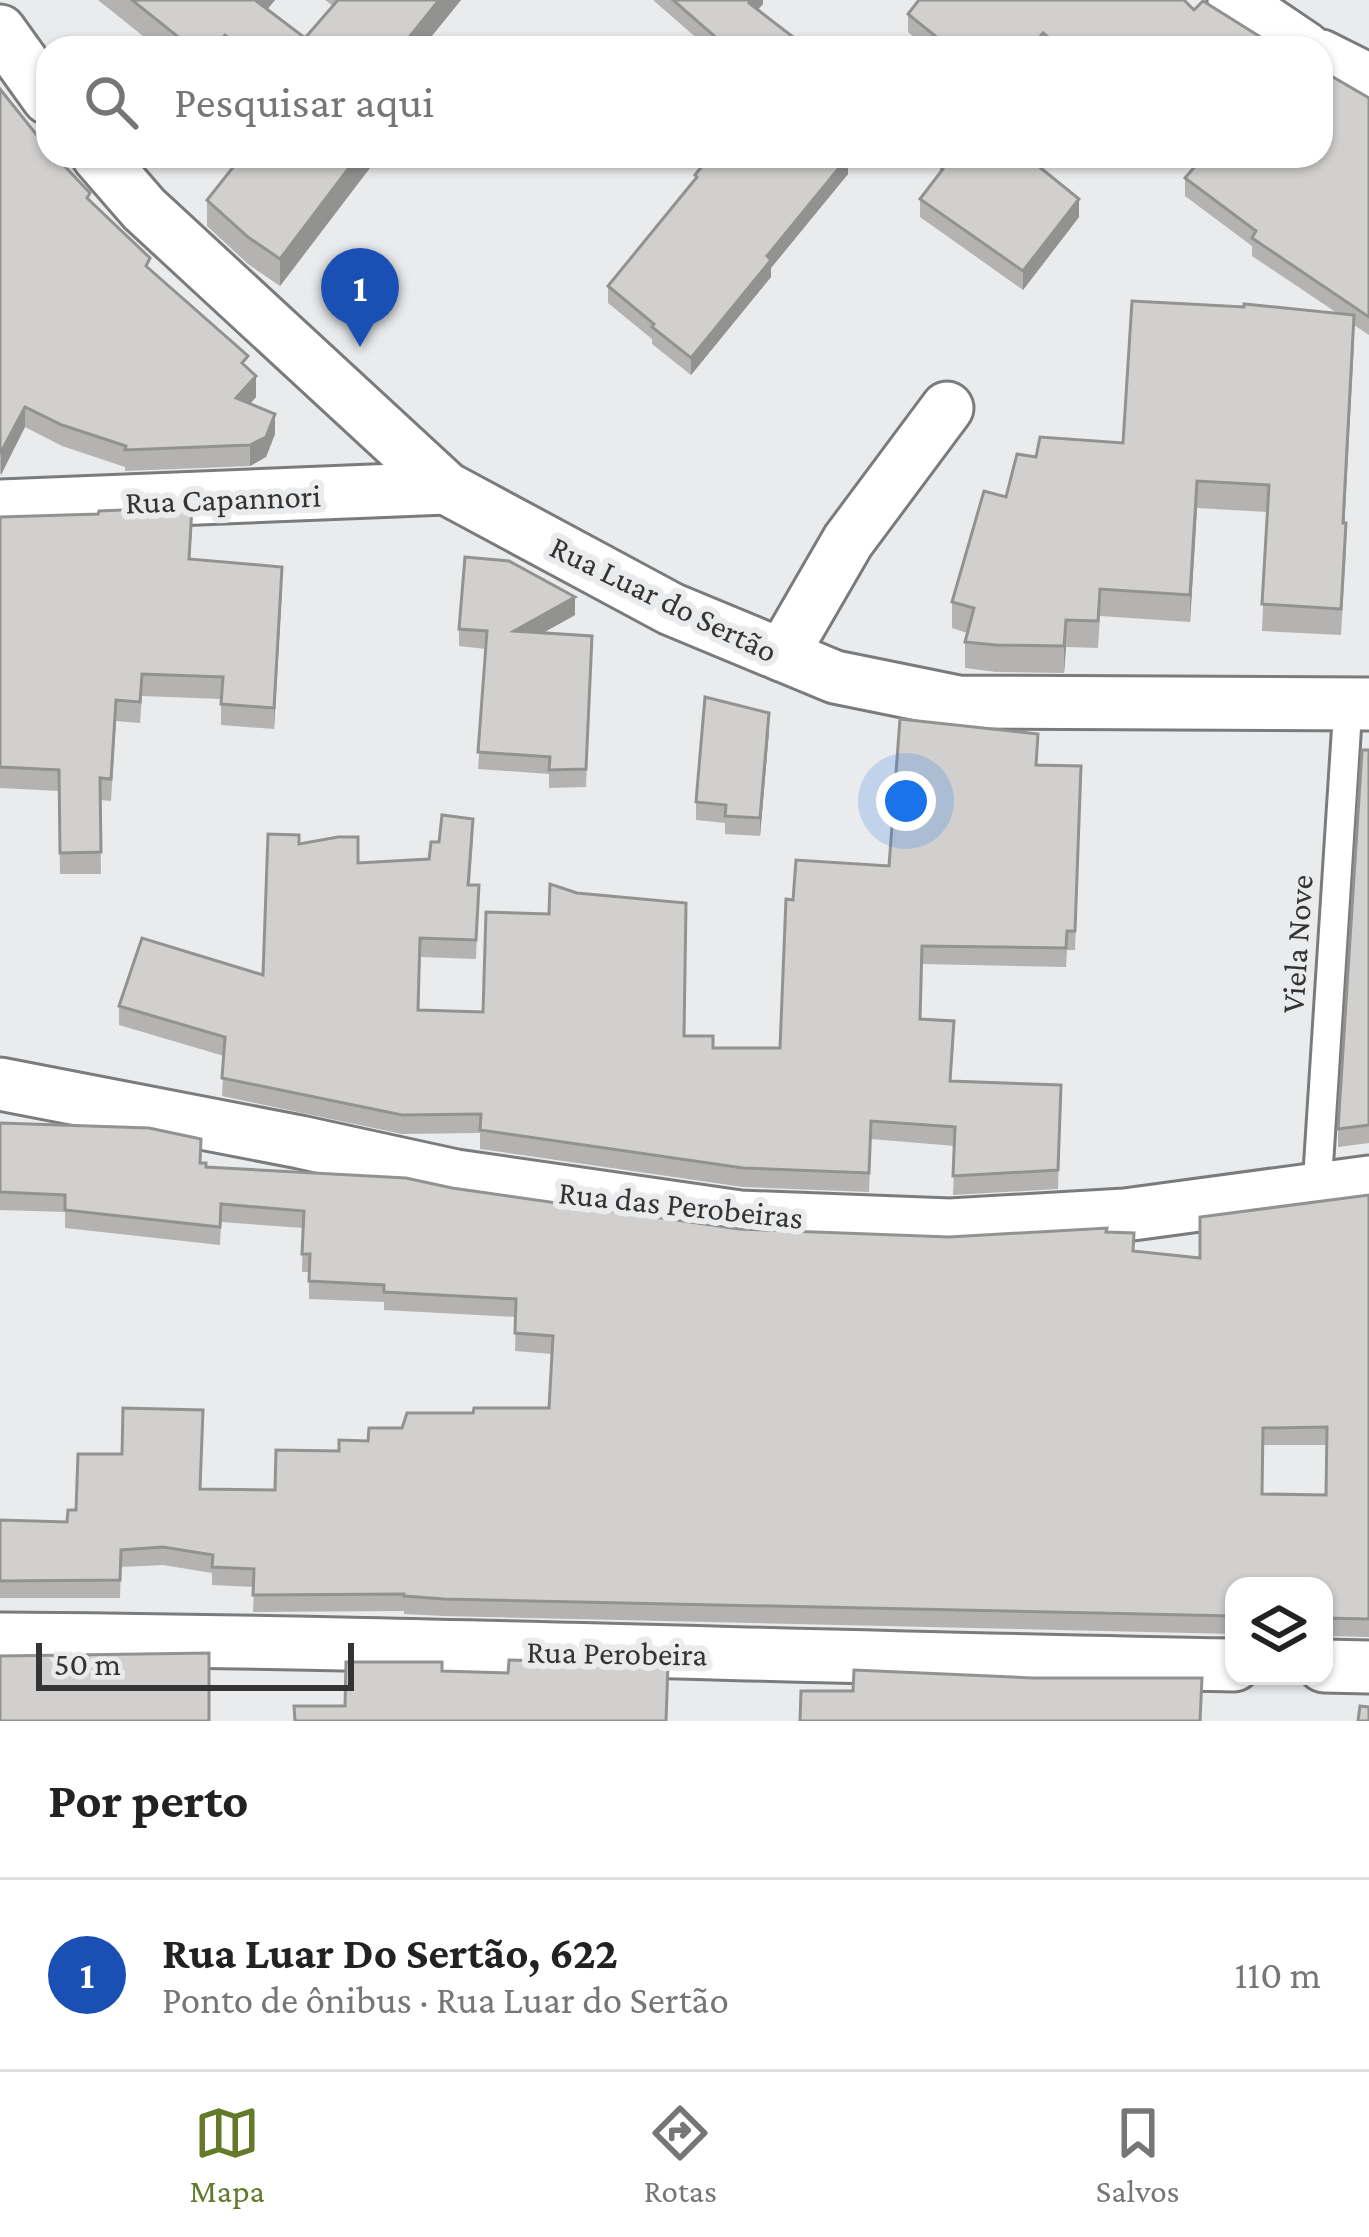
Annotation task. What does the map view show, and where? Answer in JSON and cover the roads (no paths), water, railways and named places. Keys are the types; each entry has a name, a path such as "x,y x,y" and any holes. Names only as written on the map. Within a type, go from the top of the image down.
{"street":[{"path":"1234,0 1287,36"},
{"path":"0,31 36,81"},
{"path":"1333,62 1369,80"},
{"name":"Rua Luar do Sertão","path":"108,168 144,209 446,488 670,609 835,676 958,701 1358,705"},
{"path":"782,655 848,542 946,408"},
{"name":"Rua Capannori","path":"0,506 446,488"},
{"name":"Rua das Perobeiras","path":"0,1084 456,1176 740,1217 950,1225 1125,1215 1369,1182"},
{"name":"Rua Perobeira","path":"0,1640 1225,1665"},
{"path":"1333,1666 1369,1667"}],"lane":[{"name":"Viela Nove","path":"1317,1188 1358,705"}],"place":[{"name":"Rua Luar Do Sertão, 622","path":"360,347"}]}
